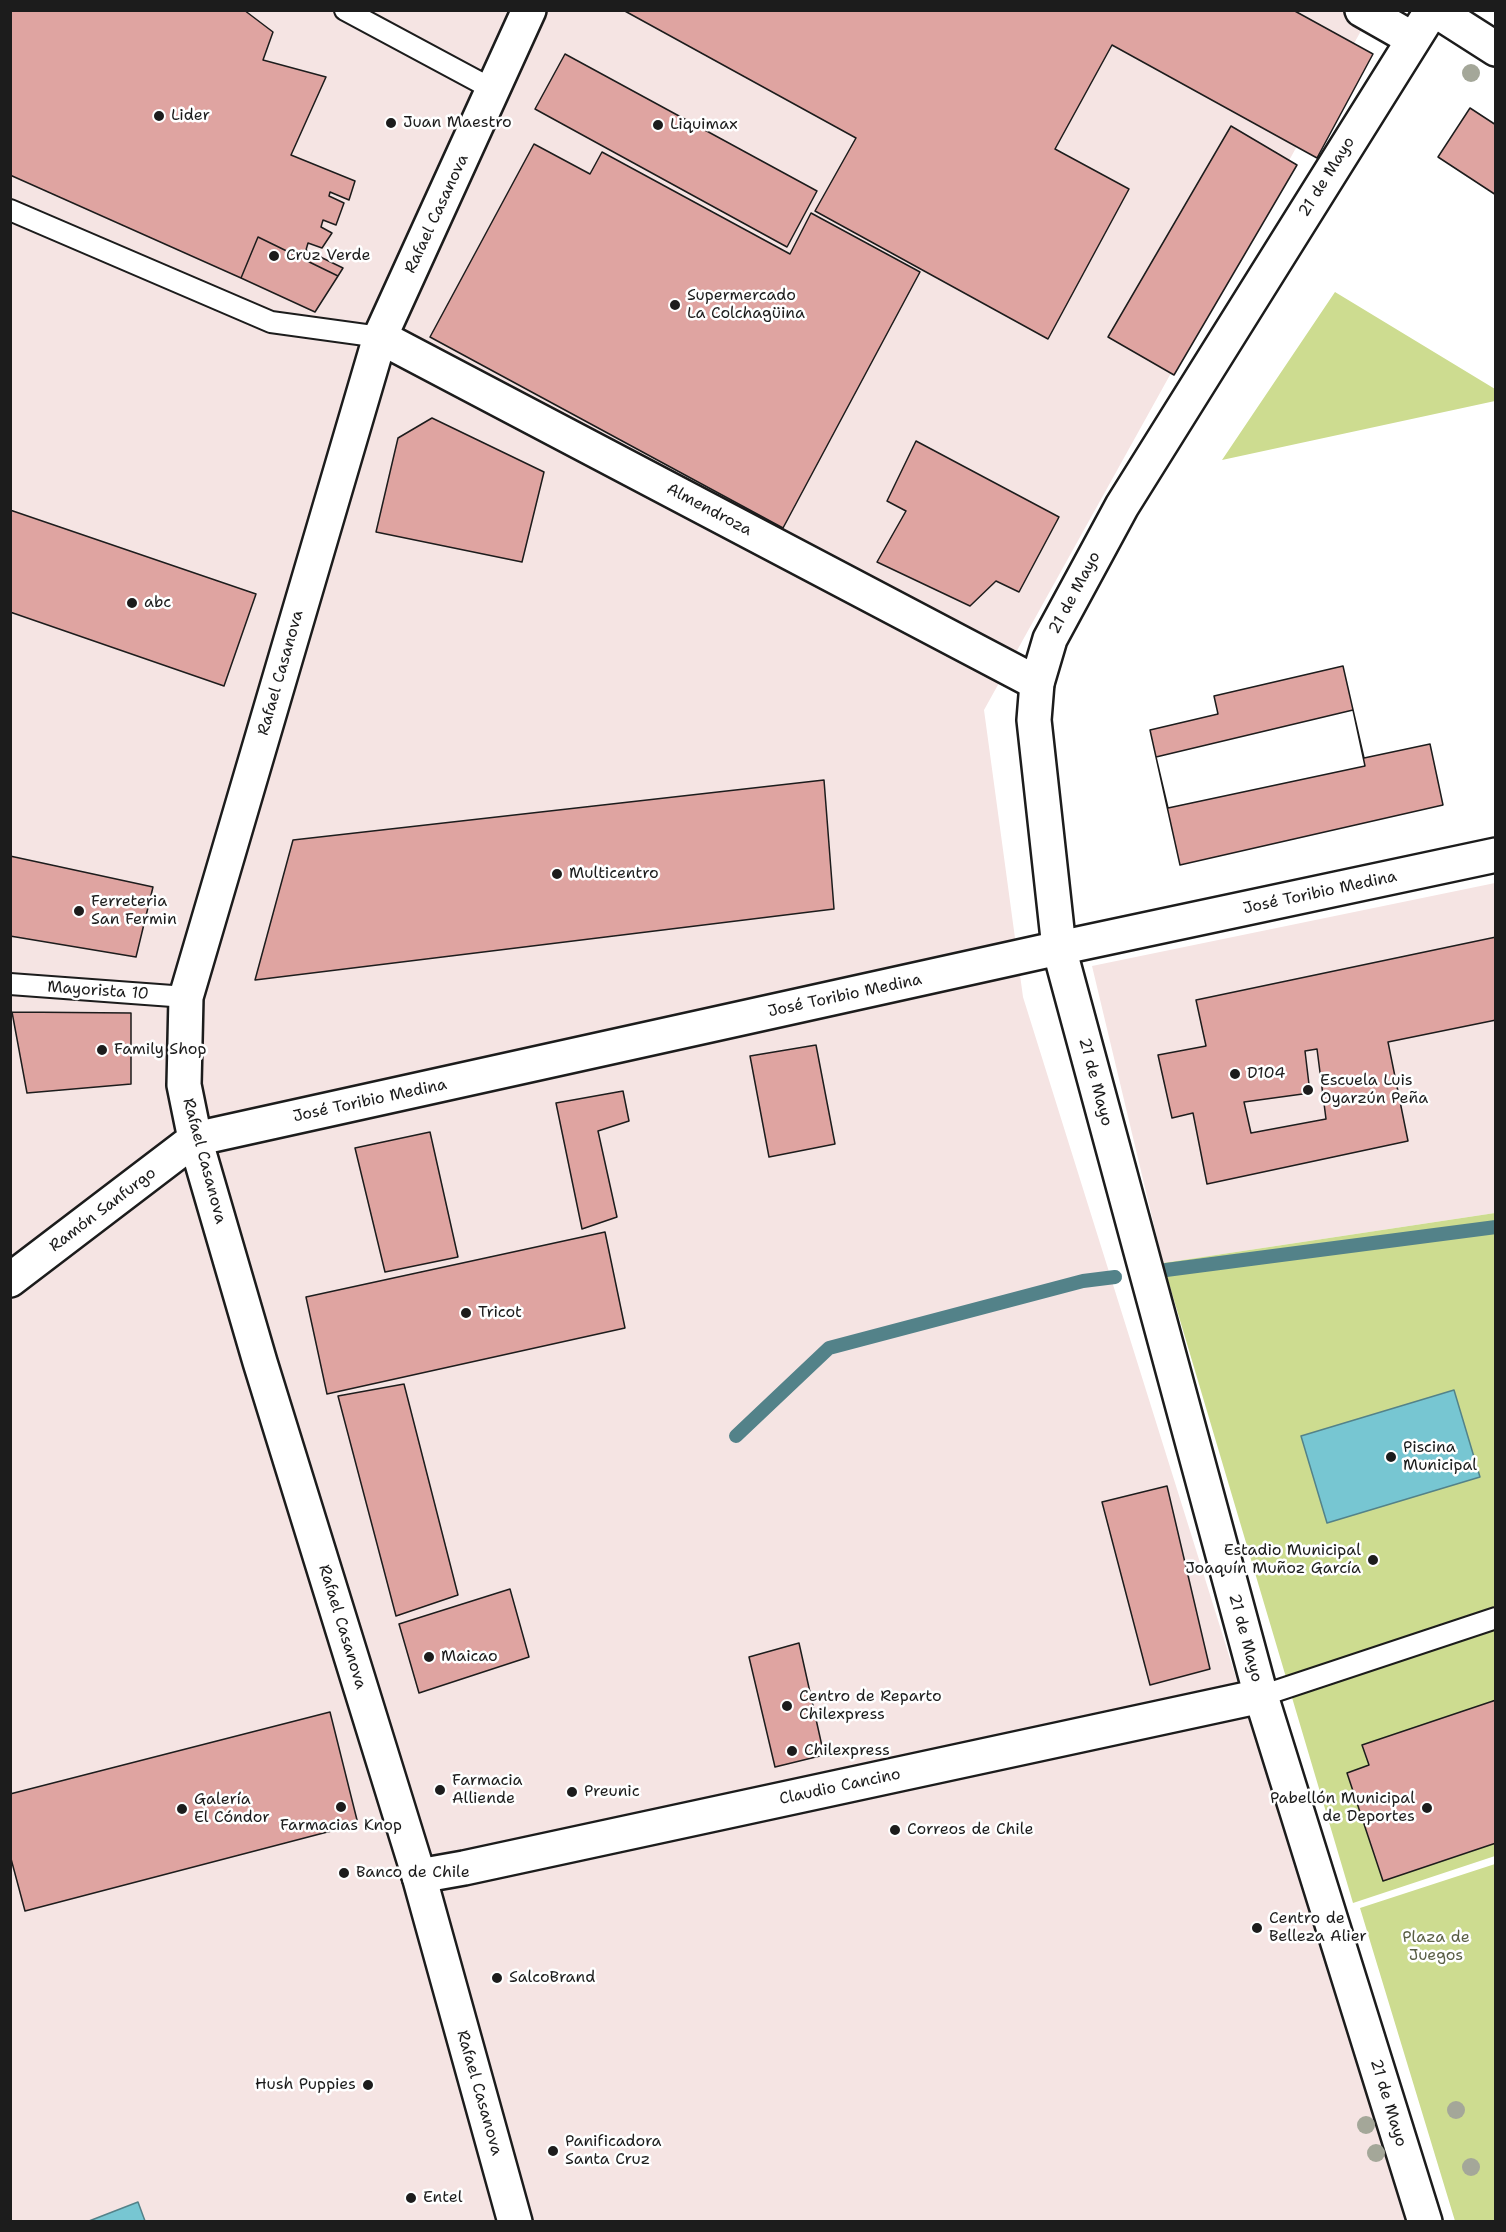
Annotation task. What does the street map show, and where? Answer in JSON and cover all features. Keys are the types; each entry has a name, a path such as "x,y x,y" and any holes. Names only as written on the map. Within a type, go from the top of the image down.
{"main road":[{"name":"Rafael Casanova","path":"515,2222 419,1876 260,1362 195,1139 184,1086 186,997 380,337 529,10"},
{"path":"1362,10 1413,39"},
{"path":"1433,10 1496,49"},
{"name":"21 de Mayo","path":"1425,2222 1261,1696 1059,948 1034,720 1037,683 1050,639 1122,506 1433,10"},
{"name":"Almendroza","path":"380,337 1037,683"},
{"name":"José Toribio Medina","path":"195,1139 1059,948 1496,855"},
{"name":"Ramón Sanfurgo","path":"10,1280 195,1139"},
{"name":"Claudio Cancino","path":"419,1876 1261,1696"}],"lane":[{"path":"345,10 494,90"},
{"path":"10,210 272,322 380,337"},
{"name":"Mayorista 10","path":"10,984 186,997"},
{"path":"1261,1696 1496,1618"}],"shaded area":[{"path":"11,11 1372,11 984,710 1023,997 1406,2221 11,2222"},
{"name":"Escuela Luis Oyarzún Peña","path":"1495,883 1495,1213 1163,1263 1092,966"}],"green space":[{"path":"1335,292 1495,389 1495,401 1222,460"},
{"name":"Estadio Municipal Joaquín Muñoz García","path":"1495,1213 1495,1856 1353,1903 1163,1263"},
{"name":"Plaza de Juegos","path":"1495,1864 1495,2221 1455,2221 1360,1908"}],"water":[{"name":"Piscina Municipal","path":"1454,1390 1480,1477 1327,1523 1301,1436"},
{"path":"138,2202 145,2221 89,2221"}],"building":[{"name":"Lider","path":"10,10 244,10 273,32 263,60 326,77 291,155 355,181 349,200 330,192 329,196 344,203 336,225 323,220 321,227 332,233 322,248 308,243 306,250 343,268 338,276 258,237 241,278 10,175"},
{"path":"623,10 1293,10 1373,54 1317,158 1112,45 1055,149 1129,189 1048,339 815,211 856,138"},
{"path":"565,54 817,191 787,247 535,109"},
{"path":"1470,108 1496,125 1496,195 1438,157"},
{"path":"1231,126 1297,165 1174,375 1108,337"},
{"name":"Supermercado La Colchagüina","path":"534,144 590,174 602,152 790,254 811,213 920,272 783,528 430,337"},
{"name":"Cruz Verde","path":"258,237 338,276 315,312 241,278"},
{"path":"432,418 544,472 522,562 376,532 398,438"},
{"path":"916,441 1059,517 1019,592 996,581 970,606 877,562 906,511 887,501"},
{"name":"abc","path":"10,510 256,594 224,686 10,612"},
{"path":"1343,666 1364,758 1430,744 1443,805 1180,865 1150,730 1218,714 1214,696"},
{"path":"1353,710 1365,766 1168,808 1156,757"},
{"name":"Multicentro","path":"824,780 834,909 255,980 293,840"},
{"name":"Ferreteria San Fermin","path":"10,856 153,887 136,957 10,936"},
{"name":"D104","path":"1496,937 1496,1020 1388,1042 1408,1141 1207,1184 1193,1113 1172,1118 1158,1055 1206,1046 1196,1000","holes":["1317,1049 1326,1119 1251,1133 1244,1102 1310,1093 1305,1051"]},
{"path":"12,1012 131,1013 131,1084 27,1093"},
{"path":"816,1045 835,1144 769,1157 750,1056"},
{"path":"623,1091 629,1121 598,1131 617,1217 582,1229 556,1103"},
{"path":"430,1132 458,1257 385,1272 355,1148"},
{"name":"Tricot","path":"605,1232 625,1328 327,1394 306,1297"},
{"path":"404,1384 458,1595 396,1616 338,1396"},
{"path":"1167,1486 1210,1669 1150,1685 1102,1502"},
{"path":"510,1589 529,1657 419,1693 399,1624"},
{"name":"Centro de Reparto Chilexpress","path":"799,1643 824,1755 775,1767 749,1657"},
{"name":"Pabellón Municipal de Deportes","path":"1496,1700 1496,1843 1383,1881 1347,1773 1369,1765 1362,1745"},
{"name":"Galería El Cóndor","path":"330,1712 358,1824 25,1911 10,1855 10,1794"}],"waterway":[{"path":"1166,1270 1496,1227"},
{"path":"736,1436 829,1348 1083,1281 1115,1277"}],"place":[{"name":"Lider","path":"159,116"},
{"name":"Juan Maestro","path":"391,123"},
{"name":"Liquimax","path":"658,125"},
{"name":"Cruz Verde","path":"274,256"},
{"name":"Supermercado La Colchagüina","path":"675,305"},
{"name":"abc","path":"132,603"},
{"name":"Multicentro","path":"557,874"},
{"name":"Ferreteria San Fermin","path":"79,911"},
{"name":"Family Shop","path":"102,1050"},
{"name":"D104","path":"1235,1074"},
{"name":"Escuela Luis Oyarzún Peña","path":"1308,1090"},
{"name":"Tricot","path":"466,1313"},
{"name":"Piscina Municipal","path":"1391,1457"},
{"name":"Estadio Municipal Joaquín Muñoz García","path":"1373,1560"},
{"name":"Maicao","path":"429,1657"},
{"name":"Centro de Reparto Chilexpress","path":"787,1706"},
{"name":"Chilexpress","path":"792,1751"},
{"name":"Farmacia Alliende","path":"440,1790"},
{"name":"Preunic","path":"572,1792"},
{"name":"Farmacias Knop","path":"341,1807"},
{"name":"Pabellón Municipal de Deportes","path":"1427,1808"},
{"name":"Galería El Cóndor","path":"182,1809"},
{"name":"Correos de Chile","path":"895,1830"},
{"name":"Banco de Chile","path":"344,1873"},
{"name":"Centro de Belleza Alier","path":"1257,1928"},
{"name":"SalcoBrand","path":"497,1978"},
{"name":"Hush Puppies","path":"368,2085"},
{"name":"Panificadora Santa Cruz","path":"553,2151"},
{"name":"Entel","path":"411,2198"}]}
